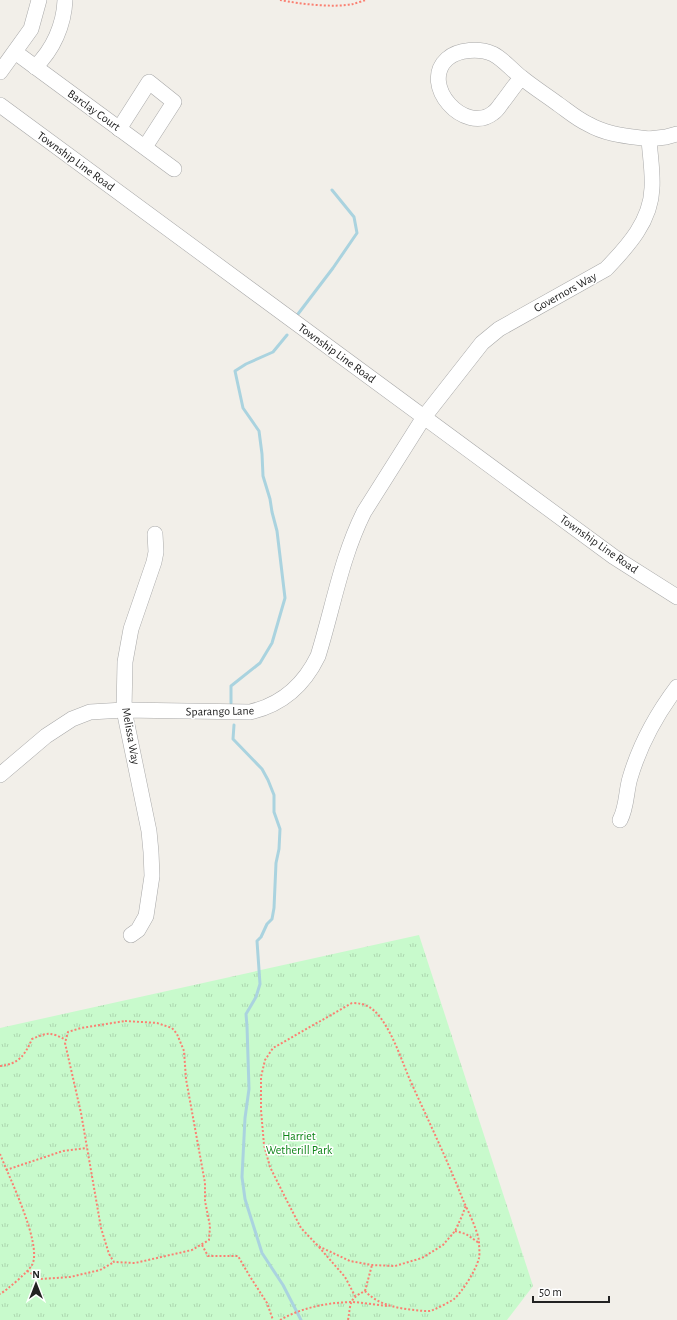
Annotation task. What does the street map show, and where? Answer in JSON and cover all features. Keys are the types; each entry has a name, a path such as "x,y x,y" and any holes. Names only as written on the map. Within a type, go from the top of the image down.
{"street":[{"path":"0,72 31,29 39,0"},
{"path":"35,67 41,61 57,36 65,0"},
{"path":"521,78 494,113 485,118 473,118 460,113 449,104 441,93 439,80 440,69 447,59 458,53 482,51 494,55 521,78 588,124 606,133 649,139 677,134"},
{"name":"Barclay Court","path":"15,52 174,169"},
{"path":"119,129 149,82 174,102 144,147"},
{"name":"Township Line Road","path":"0,105 614,557 677,597"},
{"name":"Governors Way","path":"424,416 482,343 499,329 606,269 637,233 650,202 652,187 649,139"},
{"name":"Sparango Lane","path":"0,775 46,736 72,719 90,712 124,710 250,712 262,710 286,697 297,687 313,667 318,656 348,547 356,527 424,416"},
{"name":"Melissa Way","path":"131,935 138,930 146,916 152,876 152,852 124,710 124,674 127,645 131,629 154,562 156,552 155,534"},
{"path":"620,820 630,777 647,733 677,687"}],"path":[{"path":"280,0 337,5 353,4 366,0"},
{"path":"280,1320 298,1311 318,1306 351,1302 430,1311 454,1299 472,1274 479,1257 479,1243 466,1206 389,1031 373,1010 362,1003 352,1003 273,1048 265,1060 261,1077 261,1110 264,1145 270,1167 301,1228 345,1277 355,1296"},
{"path":"27,1270 41,1280 70,1277 100,1270 114,1262 135,1263 192,1250 209,1240 210,1226 205,1201 205,1183 186,1079 184,1051 177,1034 172,1028 157,1023 125,1021 81,1028 68,1032 66,1040 81,1113 101,1228 109,1254 114,1262"},
{"path":"0,1066 11,1065 26,1053 32,1039 41,1034 54,1033 66,1040"},
{"path":"6,1170 63,1151 87,1148"},
{"path":"0,1154 23,1208 35,1251 32,1265 9,1289 0,1294"},
{"path":"318,1246 350,1261 372,1265 395,1266 422,1258 443,1245 454,1231 466,1206"},
{"path":"454,1231 466,1234 479,1243"},
{"path":"202,1245 208,1256 238,1256 267,1303 273,1320"},
{"path":"348,1320 351,1302 355,1296 365,1291 372,1265"},
{"path":"365,1291 369,1296 389,1307"}],"green space":[{"name":"Harriet Wetherill Park","path":"419,935 533,1286 507,1320 0,1320 0,1028"}],"waterway":[{"path":"298,314 333,268 357,233 354,217 332,190"},
{"path":"231,703 231,686 260,663 272,643 285,598 277,531 263,476 259,431 243,408 235,371 246,364 273,352 287,335"},
{"path":"234,725 233,739 262,769 268,780 274,795 274,812 280,829 272,919 267,924 261,937 257,941 260,984 256,997 246,1014 249,1089 245,1118 242,1177 245,1199 262,1253 283,1285 301,1320"}]}
